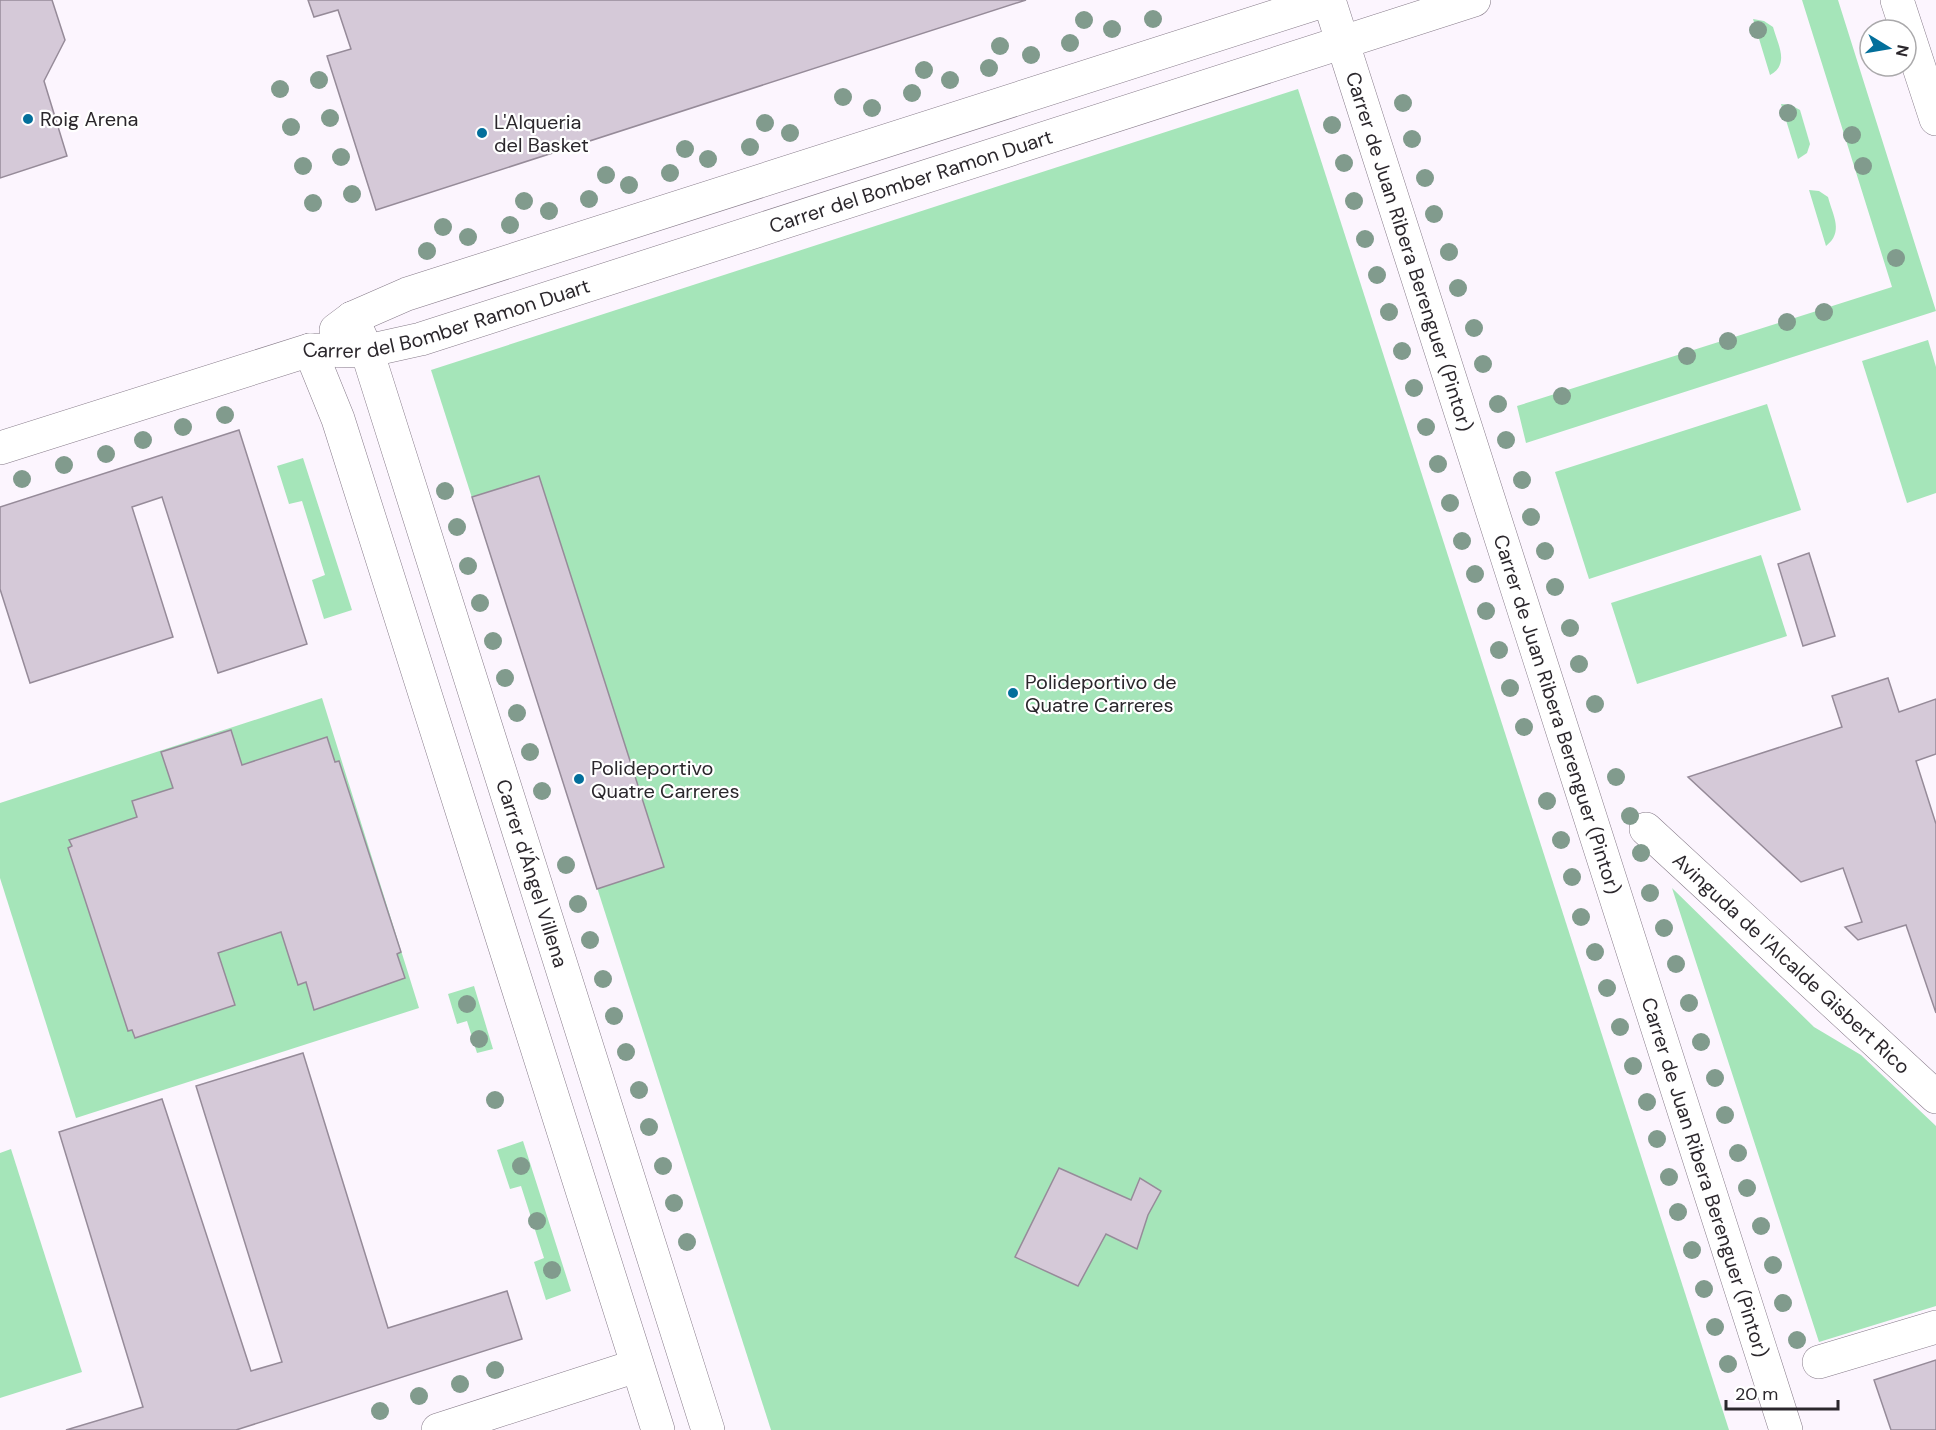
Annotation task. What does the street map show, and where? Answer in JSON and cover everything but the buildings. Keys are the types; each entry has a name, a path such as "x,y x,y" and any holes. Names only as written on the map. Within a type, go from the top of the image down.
{"street":[{"name":"Carrer de Juan Ribera Berenguer (Pintor)","path":"1328,0 1786,1430"},
{"name":"Carrer del Bomber Ramon Duart","path":"310,350 352,318 407,294 1328,0"},
{"name":"Carrer del Bomber Ramon Duart","path":"310,350 367,351 432,336 1474,0"},
{"path":"1897,0 1936,119"},
{"name":"Carrer d'Ángel Villena","path":"352,318 367,351 708,1430"},
{"path":"0,448 310,350 338,419 658,1430"},
{"name":"Avinguda de l'Alcalde Gisbert Rico","path":"1646,829 1936,1097"},
{"path":"1819,1362 1936,1327"},
{"path":"438,1430 636,1366"}],"green space":[{"path":"1802,0 1838,0 1858,63 1858,78 1863,78 1936,311 1526,443 1517,406 1892,287"},
{"path":"1753,19 1764,21 1773,27 1780,47 1780,65 1770,75"},
{"name":"Polideportivo de Quatre Carreres","path":"1298,89 1729,1430 771,1430 431,370"},
{"path":"1781,104 1791,105 1800,110 1810,144 1807,153 1798,159"},
{"path":"1809,190 1819,191 1828,197 1836,223 1835,235 1826,246"},
{"path":"1928,340 1936,367 1936,493 1907,503 1862,361"},
{"path":"1767,404 1801,510 1589,579 1555,472"},
{"path":"303,458 352,610 324,619 312,580 325,575 302,501 289,504 277,466"},
{"path":"1761,555 1787,636 1637,684 1611,603"},
{"path":"322,698 419,1008 76,1118 0,878 0,803"},
{"path":"1672,888 1814,1027 1861,1055 1936,1126 1936,1306 1819,1342"},
{"path":"474,986 493,1049 477,1053 467,1021 457,1024 448,994"},
{"path":"523,1141 571,1291 546,1300 534,1262 544,1258 521,1186 510,1189 497,1150"},
{"path":"11,1149 82,1372 0,1398 0,1153"}],"place":[{"name":"Roig Arena","path":"28,119"},
{"name":"L'Alqueria del Basket","path":"482,133"},
{"name":"Polideportivo de Quatre Carreres","path":"1013,693"},
{"name":"Polideportivo Quatre Carreres","path":"579,779"}]}
